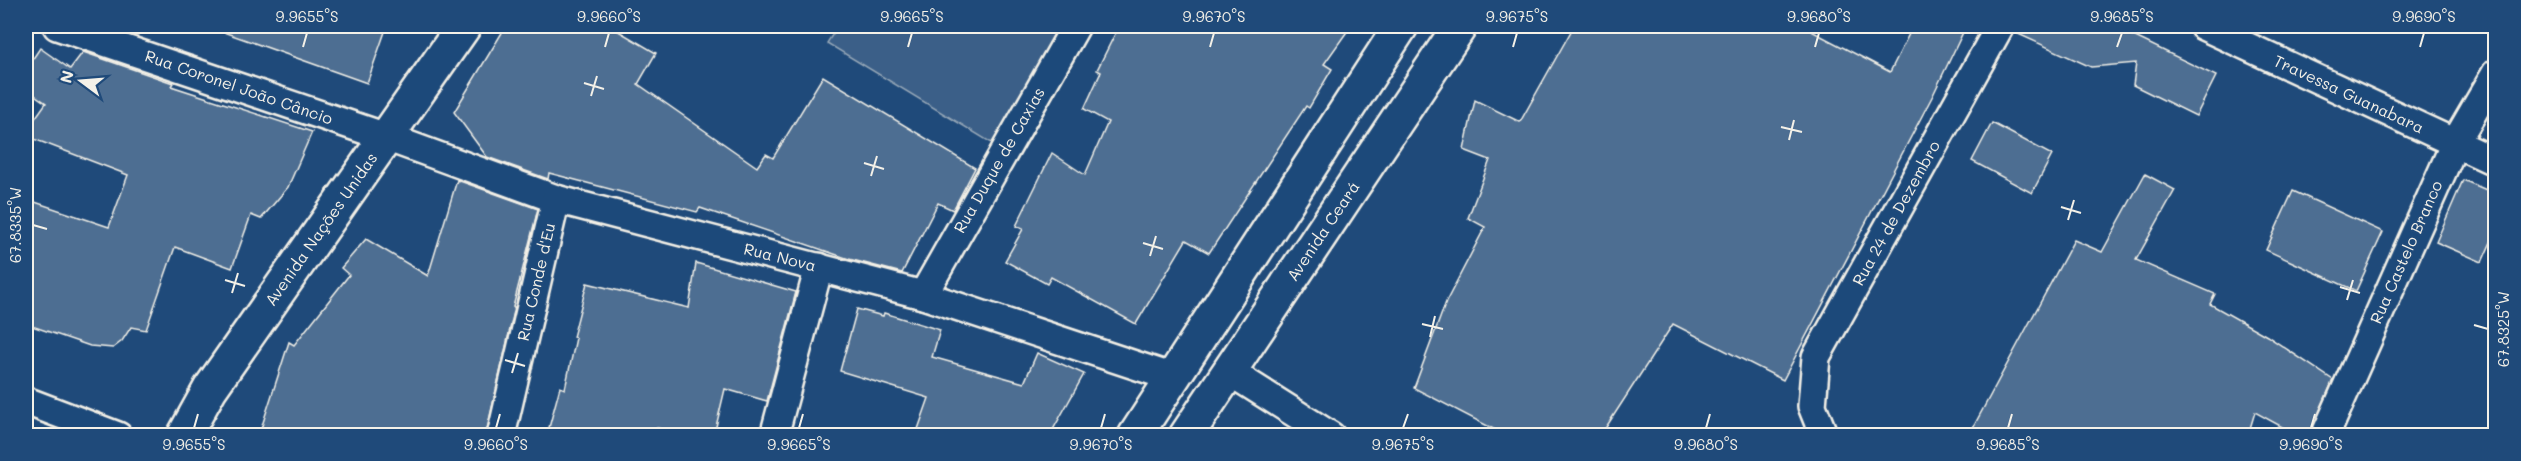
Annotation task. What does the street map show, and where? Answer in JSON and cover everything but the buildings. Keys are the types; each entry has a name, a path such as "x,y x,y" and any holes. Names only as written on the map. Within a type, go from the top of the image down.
{"main road":[{"name":"Avenida Nações Unidas","path":"183,435 210,389 464,26"},
{"path":"1136,435 1401,26"},
{"name":"Avenida Ceará","path":"1186,435 1460,26"}],"street":[{"name":"Rua Coronel João Câncio","path":"57,26 386,137"},
{"name":"Rua Duque de Caxias","path":"923,295 1076,26"},
{"name":"Rua 24 de Dezembro","path":"1824,435 1812,406 1816,357 2000,26"},
{"name":"Travessa Guanabara","path":"2203,26 2496,162"},
{"name":"Rua Castelo Branco","path":"2325,435 2455,143 2496,73"},
{"name":"Rua Nova","path":"386,137 556,199 923,295 1174,378"},
{"name":"Rua Conde d'Eu","path":"501,435 556,199"},
{"path":"774,435 819,267"},
{"path":"1230,372 1331,435"},
{"path":"26,401 118,435"}],"shaded area":[{"path":"838,26 1066,26 995,145 827,43"}]}
